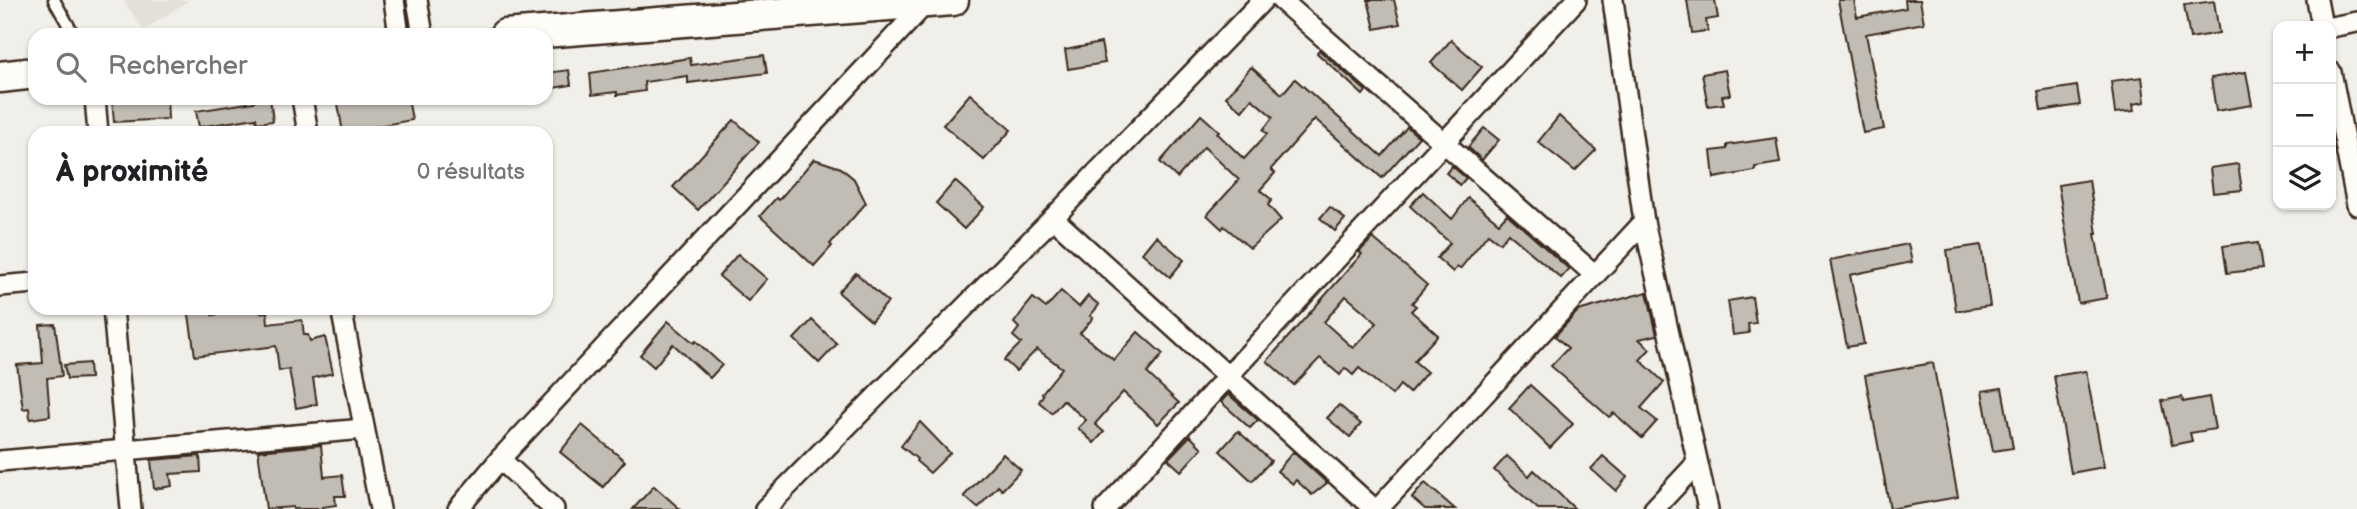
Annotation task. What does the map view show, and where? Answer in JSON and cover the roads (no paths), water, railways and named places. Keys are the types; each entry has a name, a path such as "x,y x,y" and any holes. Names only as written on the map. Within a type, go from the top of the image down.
{"main road":[{"path":"553,31 939,2"},
{"path":"0,77 28,74"}],"street":[{"path":"394,0 398,28"},
{"path":"417,0 422,28"},
{"path":"765,509 1053,218 1263,0"},
{"path":"1281,0 1595,275"},
{"path":"1105,509 1576,0"},
{"path":"1613,0 1644,222 1708,509"},
{"path":"2317,0 2321,21"},
{"path":"458,509 500,459 939,2"},
{"path":"2336,26 2357,22"},
{"path":"2333,84 2357,205"},
{"path":"96,105 97,126"},
{"path":"303,105 307,126"},
{"path":"1053,218 1376,509 1644,222"},
{"path":"0,286 28,284"},
{"path":"114,315 131,509"},
{"path":"342,315 380,509"},
{"path":"0,461 364,429"},
{"path":"500,459 554,509"},
{"path":"1654,509 1698,463"}],"lane":[{"path":"54,0 70,28"}]}
